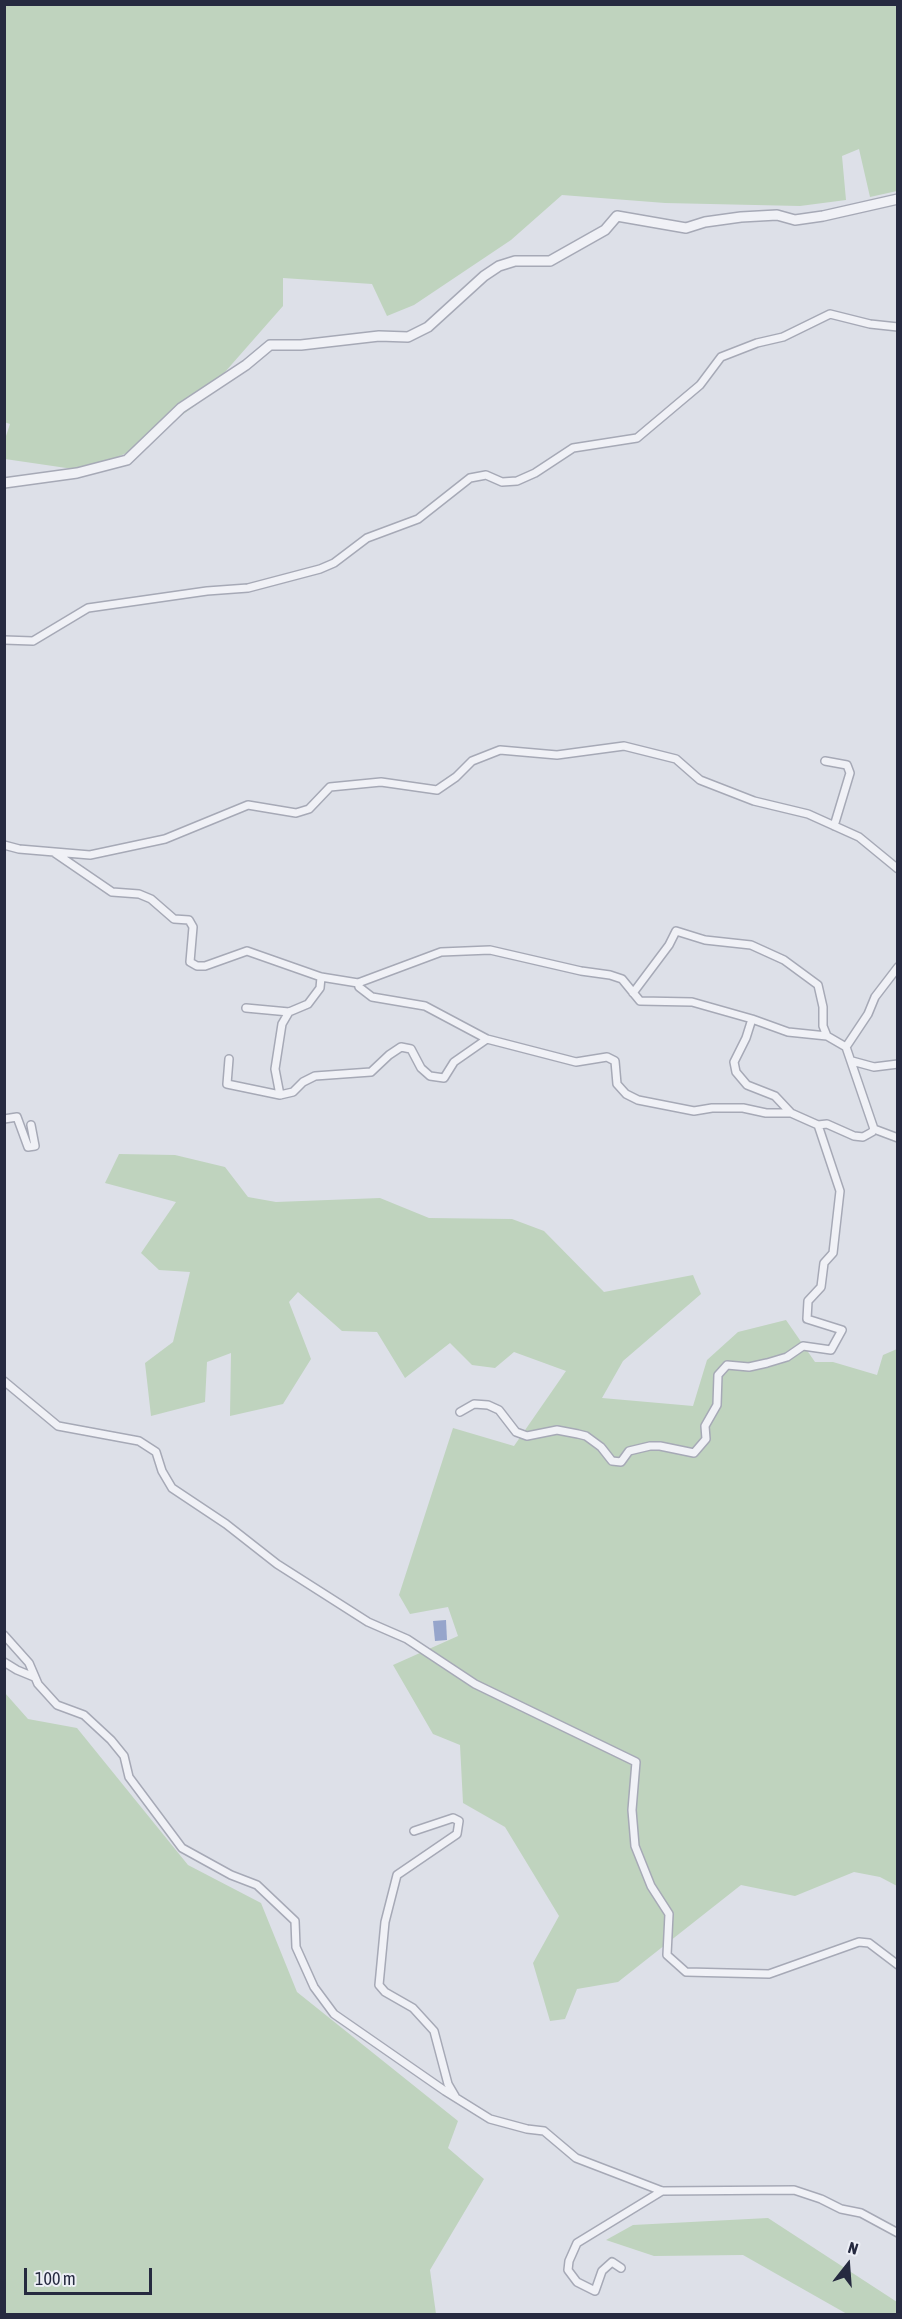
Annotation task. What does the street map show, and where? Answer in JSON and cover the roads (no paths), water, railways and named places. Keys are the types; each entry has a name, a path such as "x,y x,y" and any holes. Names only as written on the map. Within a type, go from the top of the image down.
{"street":[{"path":"4,483 76,473 127,460 181,408 246,365 270,345 301,345 379,336 408,337 428,327 484,276 499,266 515,261 550,261 605,230 617,216 686,228 705,222 741,217 777,215 795,220 804,219 897,199"},
{"path":"4,640 33,641 88,608 207,591 248,588 320,569 334,563 367,538 418,519 470,478 486,475 502,482 517,481 535,473 573,448 638,438 700,384 721,357 757,343 783,337 830,314 870,324 897,327"},
{"path":"4,845 19,849 90,855 165,839 248,805 296,813 309,809 330,788 381,782 437,790 456,777 472,761 500,750 557,755 624,746 676,759 700,780 754,801 808,814 859,837 897,869"},
{"path":"825,761 847,765 850,772 834,826"},
{"path":"55,853 112,892 139,894 151,899 174,919 189,920 193,927 190,962 196,966 205,966 247,951 321,977 358,983 441,952 490,950 622,979 640,1001 692,1002 788,1032 826,1036 846,1047 874,1129"},
{"path":"633,993 669,945 676,930 705,940 751,945 784,960 819,985 826,1036"},
{"path":"846,1047 868,1014 875,997 897,967"},
{"path":"246,1008 289,1012 308,1004 320,988 321,977"},
{"path":"358,983 359,987 372,997 426,1006 488,1039 576,1062 607,1057 615,1061 617,1084 626,1094 638,1100 694,1111 712,1108 743,1108 766,1113 791,1113"},
{"path":"280,1095 275,1069 282,1024 289,1012"},
{"path":"752,1019 746,1038 734,1062 736,1072 747,1085 775,1096 791,1113 818,1125 827,1124 854,1136 863,1137 874,1129"},
{"path":"229,1059 227,1084 280,1095 293,1092 303,1082 315,1076 372,1072 401,1047 411,1049 421,1068 430,1076 444,1078 454,1062 488,1039"},
{"path":"852,1061 874,1067 897,1064"},
{"path":"4,1119 17,1117 28,1147 35,1146 31,1125"},
{"path":"460,1412 474,1404 488,1405 499,1410 516,1432 527,1436 558,1430 586,1436 601,1447 612,1461 621,1462 629,1451 650,1446 694,1453 706,1439 705,1426 717,1405 718,1375 727,1365 749,1367 767,1363 787,1357 803,1346 831,1350 842,1330 807,1319 807,1301 821,1287 824,1263 833,1253 840,1191 818,1125"},
{"path":"874,1129 897,1138"},
{"path":"4,1381 58,1426 139,1441 156,1452 162,1471 172,1488 225,1524 276,1564 368,1622 406,1639 475,1684 636,1762 632,1810 635,1846 651,1886 669,1914 667,1955 686,1972 769,1974 859,1942 869,1943 897,1965"},
{"path":"4,1635 29,1663 34,1677 57,1705 84,1715 111,1740 124,1756 129,1777 183,1848 231,1875 257,1885 295,1921 296,1947 314,1987 334,2014 456,2099 490,2119 544,2131 576,2157 662,2191 794,2190 841,2209 861,2213 897,2233"},
{"path":"4,1662 34,1677"},
{"path":"414,1830 453,1818 459,1821 457,1834 397,1875 385,1922 379,1985 385,1992 413,2008 434,2031 448,2084 456,2099"},
{"path":"621,2268 612,2262 607,2266 602,2271 595,2291 577,2282 568,2270 569,2261 577,2243 662,2191"}],"water":[{"path":"446,1620 447,1640 435,1641 433,1621"}]}
